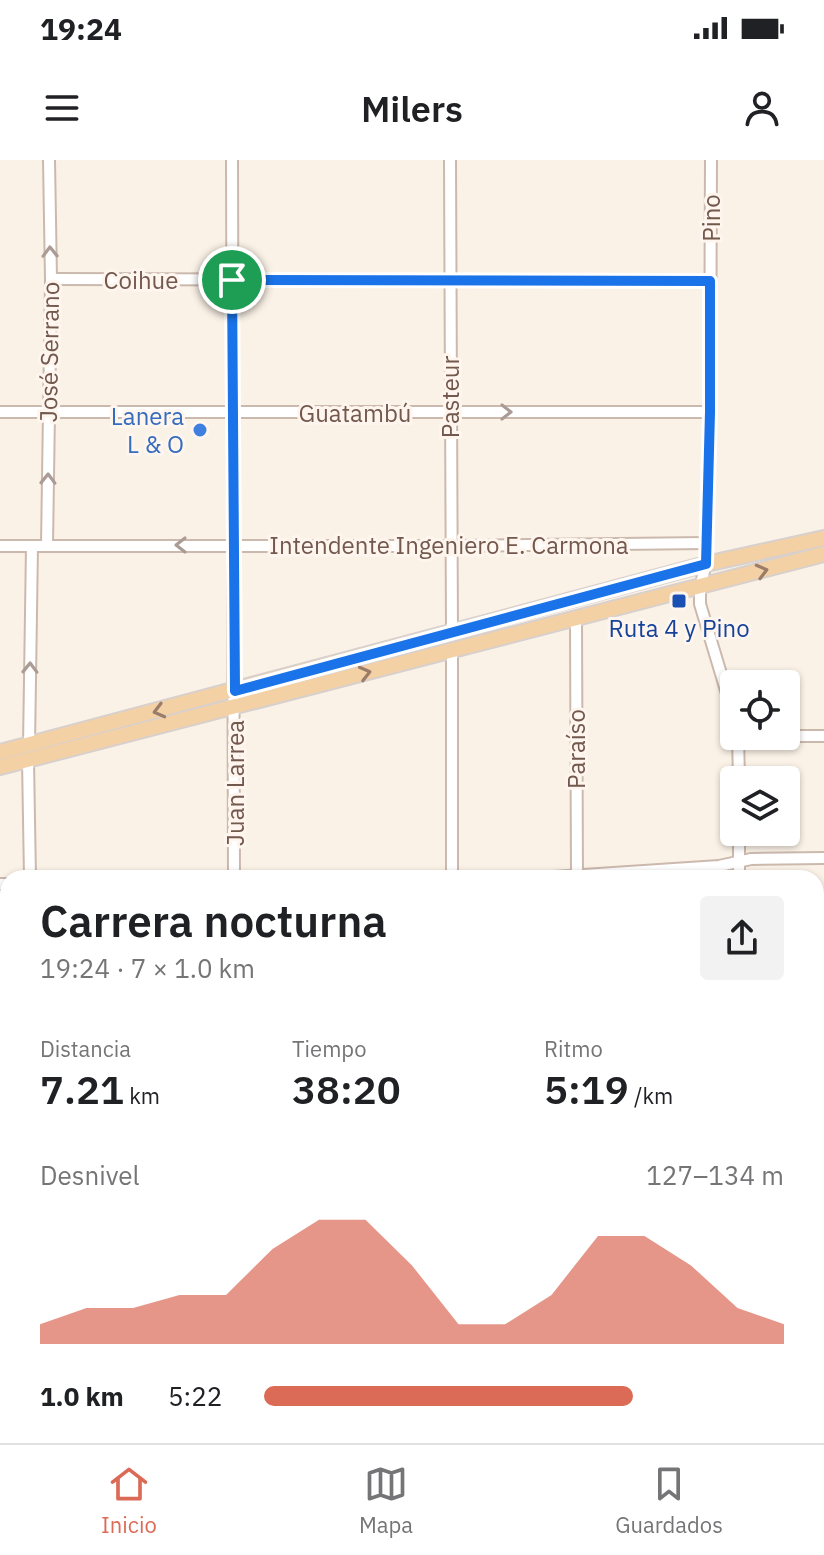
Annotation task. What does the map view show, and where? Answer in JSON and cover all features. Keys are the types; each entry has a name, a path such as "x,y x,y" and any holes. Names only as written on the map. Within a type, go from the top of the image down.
{"main road":[{"path":"0,767 28,753 235,691 706,564 824,538"},
{"path":"0,752 28,753 235,707 824,554"}],"street":[{"name":"José Serrano","path":"47,545 51,279 49,160"},
{"name":"Juan Larrea","path":"232,160 234,870"},
{"name":"Pasteur","path":"450,160 452,633"},
{"name":"Pino","path":"700,587 707,543 711,160"},
{"name":"Coihue","path":"51,279 710,281"},
{"name":"Guatambú","path":"0,412 710,412"},
{"name":"Intendente Ingeniero E. Carmona","path":"0,546 707,543"},
{"path":"30,870 28,753 32,546"},
{"path":"700,587 700,604 720,670"},
{"name":"Paraíso","path":"576,620 577,870"},
{"path":"452,650 452,870"},
{"path":"800,736 824,736"},
{"path":"739,846 739,870"},
{"path":"667,870 719,866 739,861 824,858"}],"place":[{"name":"Lanera L & O","path":"200,430"},
{"name":"Ruta 4 y Pino","path":"679,601"}],"route":[{"path":"232,280 710,281 706,564 235,691 232,280"}]}
